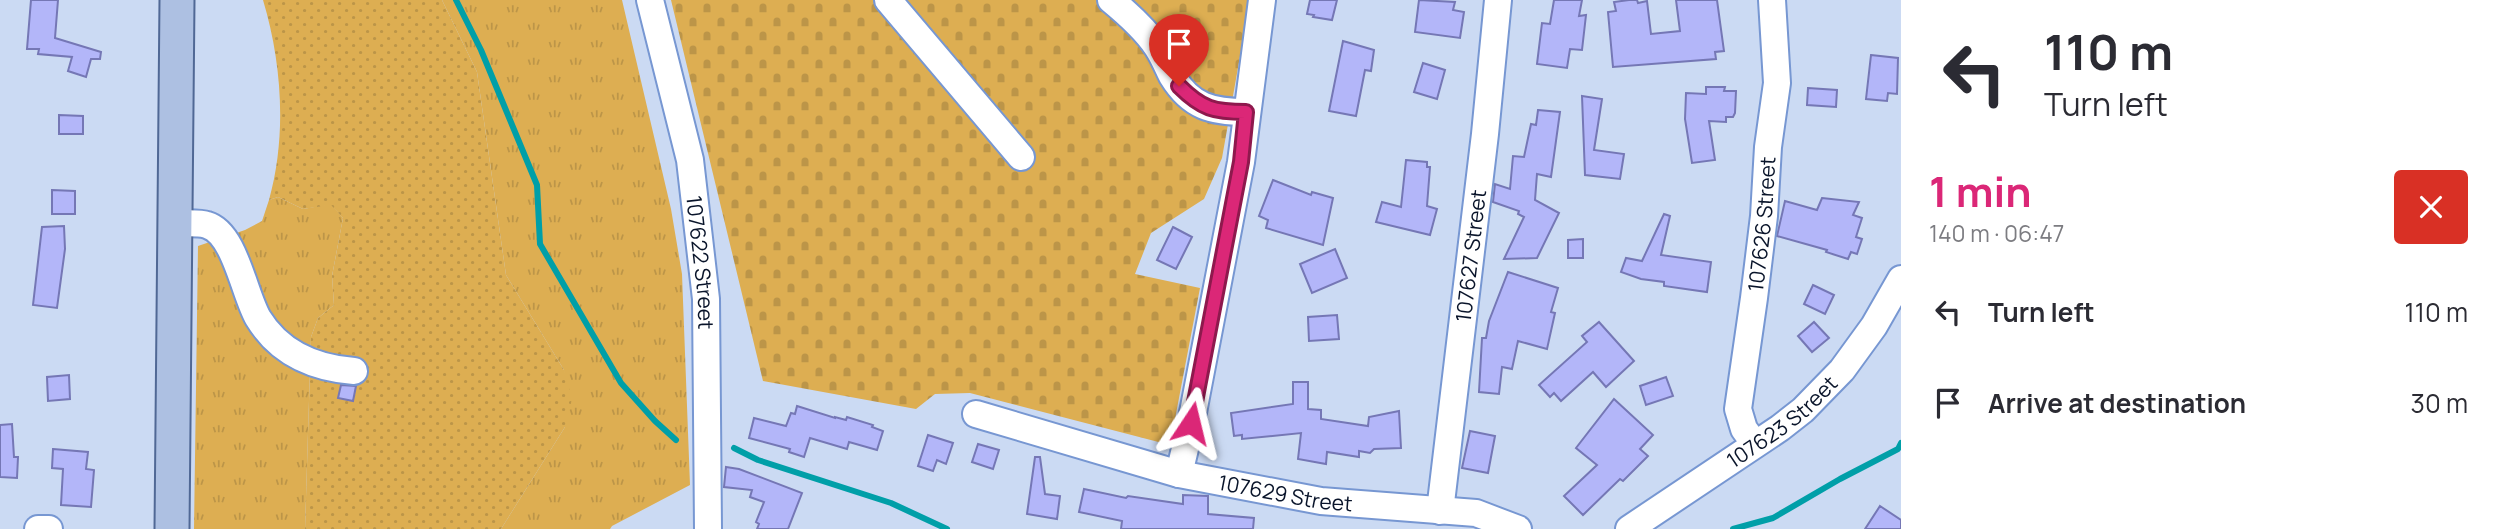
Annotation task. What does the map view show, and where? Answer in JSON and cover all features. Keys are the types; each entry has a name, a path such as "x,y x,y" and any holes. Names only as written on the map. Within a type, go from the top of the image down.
{"main road":[{"path":"172,529 177,0"}],"street":[{"name":"107622 Street","path":"650,0 691,160 706,299 708,529"},
{"path":"888,0 1021,157"},
{"path":"1111,0 1149,36 1179,86 1191,97 1202,106 1221,112 1246,112"},
{"path":"1179,474 1241,162 1262,0"},
{"name":"107627 Street","path":"1440,511 1499,0"},
{"name":"107626 Street","path":"1755,444 1744,429 1738,408 1764,216 1777,83 1772,0"},
{"path":"174,223 208,225 220,233 229,245 258,319 280,344 312,363 329,369 354,371"},
{"name":"107623 Street","path":"1629,529 1780,428 1827,387 1874,326 1901,279"},
{"name":"107629 Street","path":"976,414 1179,474 1321,501 1476,513 1518,529"},
{"path":"38,529 50,529"}],"green space":[{"path":"263,0 442,0 477,72 506,275 564,370 572,399 565,427 501,529 305,529 311,337 318,318 334,305 332,276 343,218 331,205 303,209 278,197 269,200 278,151 280,100 274,49"},
{"path":"442,0 622,0 671,209 682,274 690,485 610,529 501,529 565,427 564,370 506,275 477,72"},
{"path":"671,0 1250,0 1222,158 1204,199 1151,233 1135,274 1200,288 1170,445 970,393 935,394 916,409 763,381"},
{"path":"278,197 303,209 331,204 343,218 332,276 334,305 318,318 311,337 305,529 194,529 198,246 245,230 262,221 269,200"}],"building":[{"path":"31,0 58,0 55,38 101,52 100,59 91,59 86,77 68,71 72,57 38,54 39,49 27,49"},
{"path":"1310,0 1337,0 1332,20 1307,14"},
{"path":"1419,0 1455,2 1453,10 1464,12 1460,38 1415,32"},
{"path":"1554,0 1582,0 1579,16 1586,15 1582,50 1570,49 1567,68 1537,64 1542,23 1550,24"},
{"path":"1637,0 1638,3 1647,1 1651,34 1680,31 1676,0 1717,0 1724,51 1715,52 1716,59 1613,67 1608,12 1616,11 1614,2"},
{"path":"1343,41 1374,50 1371,71 1365,70 1356,116 1329,111"},
{"path":"1871,55 1898,58 1897,94 1888,93 1887,101 1866,99"},
{"path":"1423,63 1445,70 1437,99 1414,92"},
{"path":"1706,87 1725,87 1724,91 1736,91 1735,113 1733,117 1726,117 1726,122 1709,121 1715,160 1692,163 1685,119 1686,93 1706,94"},
{"path":"1808,88 1837,90 1836,107 1807,105"},
{"path":"1582,96 1602,99 1594,150 1624,154 1620,179 1585,175"},
{"path":"1538,110 1560,112 1551,177 1537,174 1535,200 1559,213 1537,258 1504,259 1524,217 1518,214 1519,211 1493,202 1495,184 1510,189 1513,156 1524,157 1531,124 1536,125"},
{"path":"59,115 83,116 83,134 59,134"},
{"path":"1406,160 1427,162 1427,167 1430,167 1427,206 1437,209 1430,235 1376,222 1382,202 1401,207"},
{"path":"1273,180 1311,195 1312,192 1333,198 1323,245 1266,228 1268,220 1259,216"},
{"path":"52,190 75,191 75,214 52,214"},
{"path":"1822,198 1859,202 1853,215 1862,218 1856,237 1862,239 1857,254 1851,252 1848,259 1777,236 1785,201 1817,210"},
{"path":"1664,214 1670,216 1661,255 1711,262 1707,292 1664,286 1664,282 1641,279 1621,272 1626,258 1642,261"},
{"path":"64,226 65,249 57,308 33,305 42,227"},
{"path":"1173,227 1192,237 1176,269 1157,260"},
{"path":"1583,239 1583,258 1568,258 1568,240"},
{"path":"1335,249 1347,278 1312,293 1300,264"},
{"path":"1508,272 1558,288 1551,312 1555,313 1547,349 1518,341 1512,369 1502,367 1499,394 1479,392 1482,338 1486,338 1489,321"},
{"path":"1813,285 1834,295 1825,314 1804,304"},
{"path":"1337,315 1339,339 1309,341 1308,317"},
{"path":"1599,322 1634,361 1606,387 1593,372 1561,401 1554,393 1550,397 1539,385 1587,342 1582,336"},
{"path":"1814,322 1829,338 1812,352 1798,336"},
{"path":"69,375 70,399 48,401 47,377"},
{"path":"1666,377 1673,396 1646,405 1640,386"},
{"path":"1293,382 1308,382 1308,409 1321,410 1321,419 1368,426 1369,417 1399,411 1401,448 1374,449 1370,453 1359,451 1359,457 1327,452 1326,464 1298,459 1301,433 1242,439 1242,435 1234,436 1231,413 1293,404"},
{"path":"341,385 356,386 353,401 338,398"},
{"path":"1614,399 1653,435 1640,449 1648,456 1583,515 1564,496 1597,465 1576,448"},
{"path":"797,406 835,418 846,420 847,417 873,425 872,427 883,431 877,450 849,442 847,449 810,438 804,457 789,452 790,449 749,438 754,418 786,426 791,413 795,414"},
{"path":"12,424 14,457 18,457 17,478 0,477 0,425"},
{"path":"1470,431 1495,436 1488,473 1462,468"},
{"path":"928,435 953,443 946,464 937,460 933,471 918,466"},
{"path":"978,444 999,450 993,469 972,462"},
{"path":"53,449 88,452 86,469 94,470 91,507 61,505 63,469 52,468"},
{"path":"1035,457 1040,457 1045,494 1060,496 1057,519 1027,514"},
{"path":"726,467 739,469 802,493 788,529 757,529 759,524 756,522 764,502 750,497 752,490 724,487"},
{"path":"1084,489 1126,498 1128,496 1183,504 1183,495 1208,496 1208,514 1254,518 1253,529 1121,529 1122,521 1079,512"},
{"path":"1880,506 1901,520 1901,529 1865,529"}],"waterway":[{"path":"456,0 481,50 537,185 540,244 621,383 676,440"},
{"path":"1733,529 1773,518 1898,449 1901,443"},
{"path":"734,448 758,460 891,503 947,529"}],"route":[{"path":"1179,86 1202,106 1221,112 1246,112 1241,162 1191,423"}]}
